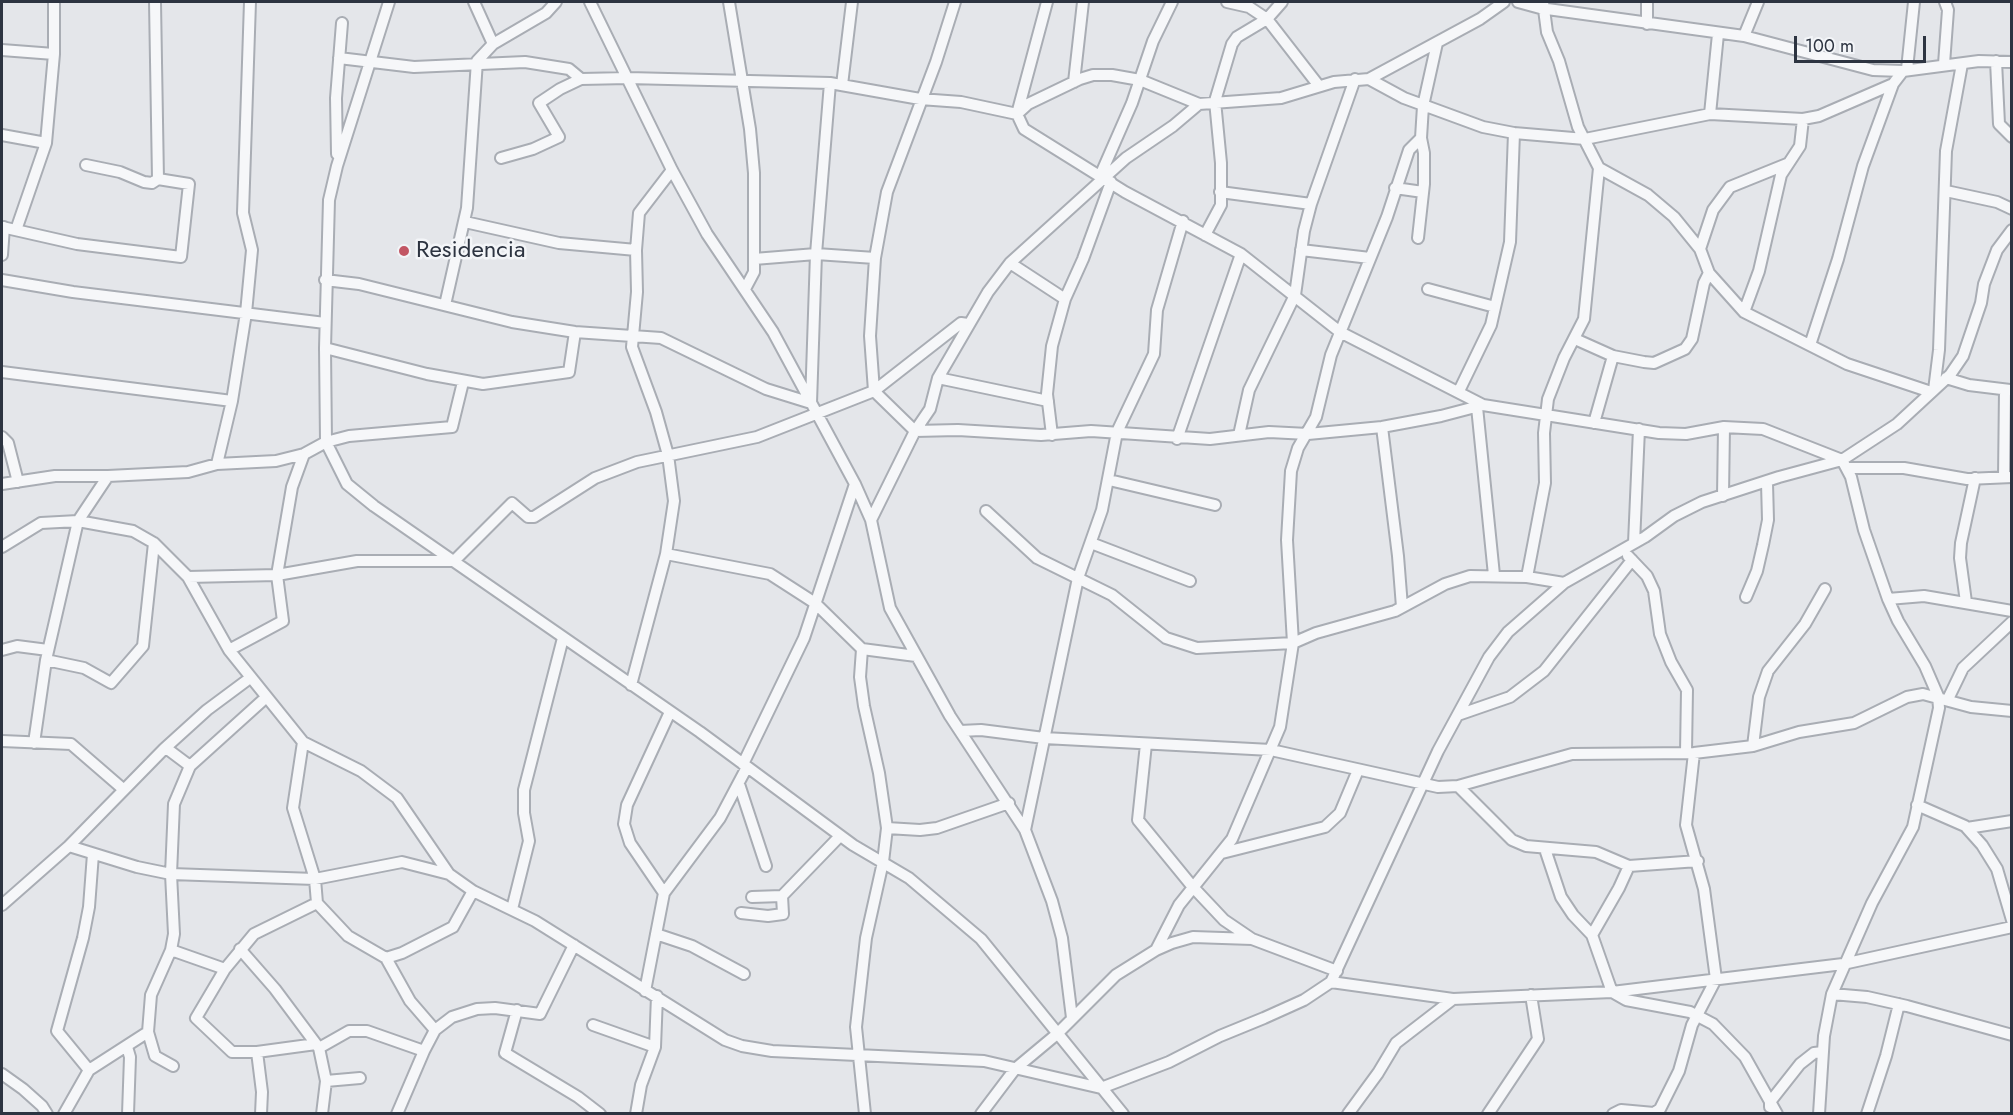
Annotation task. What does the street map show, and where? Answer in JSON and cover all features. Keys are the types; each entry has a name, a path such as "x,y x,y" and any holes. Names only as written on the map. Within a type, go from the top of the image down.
{"street":[{"path":"16,230 46,143 54,54 54,2"},
{"path":"155,2 158,179"},
{"path":"217,464 232,401 246,313 252,250 243,213 250,2"},
{"path":"389,2 368,63 329,200 324,348 326,441 347,484 374,506 745,765 840,836 909,878 981,939 1123,1113"},
{"path":"474,2 493,44"},
{"path":"445,305 465,222 473,132 475,66 493,44 546,13 556,2"},
{"path":"590,2 672,170 707,234 773,332 855,483 871,520 890,609 960,731 1025,830 1052,901 1062,938 1072,1018"},
{"path":"729,2 753,162 754,272 745,289"},
{"path":"813,408 816,254 836,84 852,2"},
{"path":"955,2 936,62 920,99 887,192 875,258 870,336 874,391 915,431 1052,435 1091,431 1177,439 1210,439 1269,432 1308,434 1382,427 1480,406 1686,434 1724,427 1763,429 1845,464"},
{"path":"1047,2 1017,114 1024,129 1105,179 1241,254 1340,332 1460,391 1480,406 1494,575"},
{"path":"1074,82 1083,2"},
{"path":"1052,435 1048,401 1052,345 1065,299 1083,259 1105,179 1153,40 1172,2"},
{"path":"1227,2 1249,7 1267,19 1319,86"},
{"path":"1205,235 1221,206 1221,163 1215,101 1232,44 1238,37 1267,19 1282,2"},
{"path":"1369,79 1480,19 1504,2"},
{"path":"1518,2 1647,24 1744,36 1873,70 1905,70 1944,64 1996,61 2012,62"},
{"path":"1575,2 1586,13"},
{"path":"1647,2 1647,24"},
{"path":"1744,36 1758,2"},
{"path":"1810,345 1838,259 1865,157 1893,84 1905,70 1914,2"},
{"path":"1944,2 1948,10 1944,64"},
{"path":"1527,577 1545,483 1545,416 1555,380 1584,319 1599,168 1578,127 1548,32 1544,5"},
{"path":"337,166 336,98 342,23"},
{"path":"1710,114 1718,34"},
{"path":"1418,238 1423,192 1424,153 1421,138 1423,106 1437,43"},
{"path":"2,50 54,54"},
{"path":"339,58 414,67 525,62 569,69 581,79"},
{"path":"1996,61 1999,124 2012,137"},
{"path":"1932,391 1939,350 1946,151 1962,63"},
{"path":"1017,114 1028,104 1094,75 1112,75 1140,80 1199,104"},
{"path":"501,158 533,149 559,137 540,103 560,89 581,79 741,80 836,84 920,99 961,102 1017,114"},
{"path":"871,520 915,431 930,409 938,378 968,324 1010,263 1105,179 1199,104 1215,101 1281,98 1319,86 1355,79 1369,79 1423,106 1462,121 1514,133 1585,140 1710,114 1803,119 1837,110 1893,84"},
{"path":"1239,435 1249,390 1294,295 1311,204 1355,79"},
{"path":"1744,312 1755,288 1781,175 1800,146 1803,119"},
{"path":"1460,391 1491,325 1510,242 1514,133"},
{"path":"2,135 46,143"},
{"path":"1156,950 1169,919 1192,886 1222,853 1248,806 1280,727 1293,643 1287,497 1294,459 1316,417 1324,379 1340,332 1371,258 1409,150 1421,138"},
{"path":"1700,249 1713,210 1730,187 1787,164"},
{"path":"2,255 3,227 77,244 181,257 189,184 158,179 152,183 144,182 120,172 86,165"},
{"path":"1599,168 1648,195 1674,217 1700,249 1709,273 1744,312 1847,364 1932,391"},
{"path":"630,685 666,554 674,501 668,455 656,412 634,359 632,347 635,335 639,213 672,170"},
{"path":"1395,188 1423,192"},
{"path":"1946,191 1997,202 2012,209"},
{"path":"1220,192 1311,204"},
{"path":"1025,830 1078,578 1091,543 1109,480 1117,432 1154,354 1157,310 1183,221"},
{"path":"465,222 559,243 636,250"},
{"path":"1845,464 1897,424 1946,378 1963,356 1990,267 1997,250 2012,231"},
{"path":"1301,250 1371,258"},
{"path":"754,259 816,254 875,258"},
{"path":"1177,439 1241,254"},
{"path":"1010,263 1065,299"},
{"path":"1575,339 1613,356 1654,363 1685,349 1692,339 1704,283 1709,273"},
{"path":"2,280 73,292 325,323"},
{"path":"325,280 359,284 512,322 575,332 661,338 766,389 813,408"},
{"path":"1428,289 1495,307"},
{"path":"188,577 277,575 357,561 454,561 512,503 528,517 534,517 595,478 637,462 757,437 813,408 874,391 961,323 968,324"},
{"path":"324,348 463,382 483,384 569,372 575,332"},
{"path":"1594,423 1613,356"},
{"path":"2,372 232,401"},
{"path":"938,378 1048,401"},
{"path":"2,547 40,523 78,521 133,531 154,543 188,577 229,650 303,742 361,771 397,798 449,874 473,891 512,909 574,945 725,1040 742,1046 772,1051 984,1061 1101,1088 1169,1062 1220,1036 1304,1000 1331,982 1438,751 1489,657 1508,632 1564,583 1634,543 1674,516 1702,502 1845,464 1881,465 1953,478 2008,477 2008,390 1969,385 1946,378"},
{"path":"2,484 55,476 188,472 217,464 276,461 304,454 326,441 349,436 452,427 463,382"},
{"path":"1382,427 1402,607"},
{"path":"1723,496 1724,427"},
{"path":"1634,543 1639,429"},
{"path":"2,437 8,443 18,482"},
{"path":"229,650 283,621 277,575 292,487 304,454"},
{"path":"1845,464 1864,530 1888,599 1943,698"},
{"path":"34,743 47,655 78,521 108,476"},
{"path":"1966,602 1960,558 1961,543 1975,478"},
{"path":"1109,480 1215,505"},
{"path":"645,991 664,893 720,818 739,784 745,765 804,638 855,483"},
{"path":"1746,597 1757,571 1768,520 1767,483"},
{"path":"986,511 1037,558 1112,595 1174,643 1213,649 1293,643 1316,633 1402,607 1457,579 1494,575 1564,583"},
{"path":"2,650 17,646 47,655 84,668 111,683 143,646 154,543"},
{"path":"1091,543 1190,581"},
{"path":"1613,1113 1621,1110 1654,1113 1660,1109 1679,1071 1696,1015 1716,979 1713,946 1698,861 1686,825 1690,753 1687,690 1671,662 1660,634 1654,591 1647,576 1622,550"},
{"path":"666,554 770,574 815,603 862,649 916,656"},
{"path":"1458,715 1510,697 1544,671 1632,560"},
{"path":"1753,746 1759,697 1768,671 1805,624 1825,589"},
{"path":"1888,599 1924,596 2012,611"},
{"path":"1819,1113 1823,1052 1832,994 1843,964 1872,903 1913,827 1939,708 1963,668 2009,630"},
{"path":"512,909 529,841 524,813 524,790 563,638"},
{"path":"862,649 860,677 864,706 879,773 887,828 883,862 866,938 856,1027 865,1113"},
{"path":"2,905 69,846 123,789 207,710 246,681"},
{"path":"960,731 981,730 1044,738 1271,750 1424,784 1458,786 1572,754 1690,753 1753,746 1799,732 1854,723 1908,697 1923,694 1971,707 2012,711"},
{"path":"173,1066 156,1056 148,1032 151,995 171,950 174,934 171,874 174,804 190,766 262,701"},
{"path":"664,893 630,843 624,824 627,805 670,712"},
{"path":"2,741 71,744 123,789"},
{"path":"303,742 292,808 315,879 316,903 348,936 386,958 410,1001 435,1030"},
{"path":"1146,744 1138,820 1192,886 1224,920 1252,939 1336,971"},
{"path":"166,748 190,766"},
{"path":"1222,853 1325,827 1340,813 1358,770"},
{"path":"739,784 766,866"},
{"path":"1458,786 1512,840 1526,846 1596,852 1629,866 1698,861"},
{"path":"887,828 920,830 937,828 1009,803"},
{"path":"1917,805 1967,828 1992,857 2012,920"},
{"path":"1967,828 2012,821"},
{"path":"752,897 782,896 840,836"},
{"path":"69,846 171,874 315,879 402,862 449,874"},
{"path":"1545,849 1561,897 1573,915 1592,934 1612,992 1626,1000 1696,1015 1713,1024 1737,1046 1769,1108 1778,1113"},
{"path":"88,1070 57,1031 83,938 89,907 93,854"},
{"path":"1592,934 1620,888 1629,866"},
{"path":"386,958 421,944 453,927 473,891"},
{"path":"741,913 768,916 783,914 782,896"},
{"path":"316,903 254,934 225,969 196,1018 232,1052 318,1046 349,1031 367,1031 424,1051"},
{"path":"1331,982 1453,999 1612,992 1843,964 2012,927"},
{"path":"656,934 692,946 744,974"},
{"path":"981,1113 1015,1069 1057,1034 1116,975 1156,950 1193,938 1252,939"},
{"path":"397,1113 435,1030 452,1017 477,1009 517,1010 540,1014 574,945"},
{"path":"240,949 275,989 318,1046 326,1081 322,1113"},
{"path":"171,950 225,969"},
{"path":"1659,1006 1660,985"},
{"path":"1832,994 1867,997 1899,1004 2012,1035"},
{"path":"1494,1111 1538,1039 1532,995"},
{"path":"636,1113 641,1086 655,1047 657,996"},
{"path":"1348,1113 1378,1073 1396,1043 1453,999"},
{"path":"1867,1113 1886,1056 1899,1004"},
{"path":"517,1010 505,1053 600,1113"},
{"path":"593,1026 655,1047"},
{"path":"64,1113 88,1070 128,1047 148,1032"},
{"path":"128,1047 130,1057 128,1113"},
{"path":"257,1052 262,1092 261,1113"},
{"path":"1769,1108 1800,1064 1814,1053 1823,1052"},
{"path":"2,1074 23,1089 47,1113"},
{"path":"326,1081 360,1078"}],"place":[{"name":"Residencia","path":"404,251"}]}
